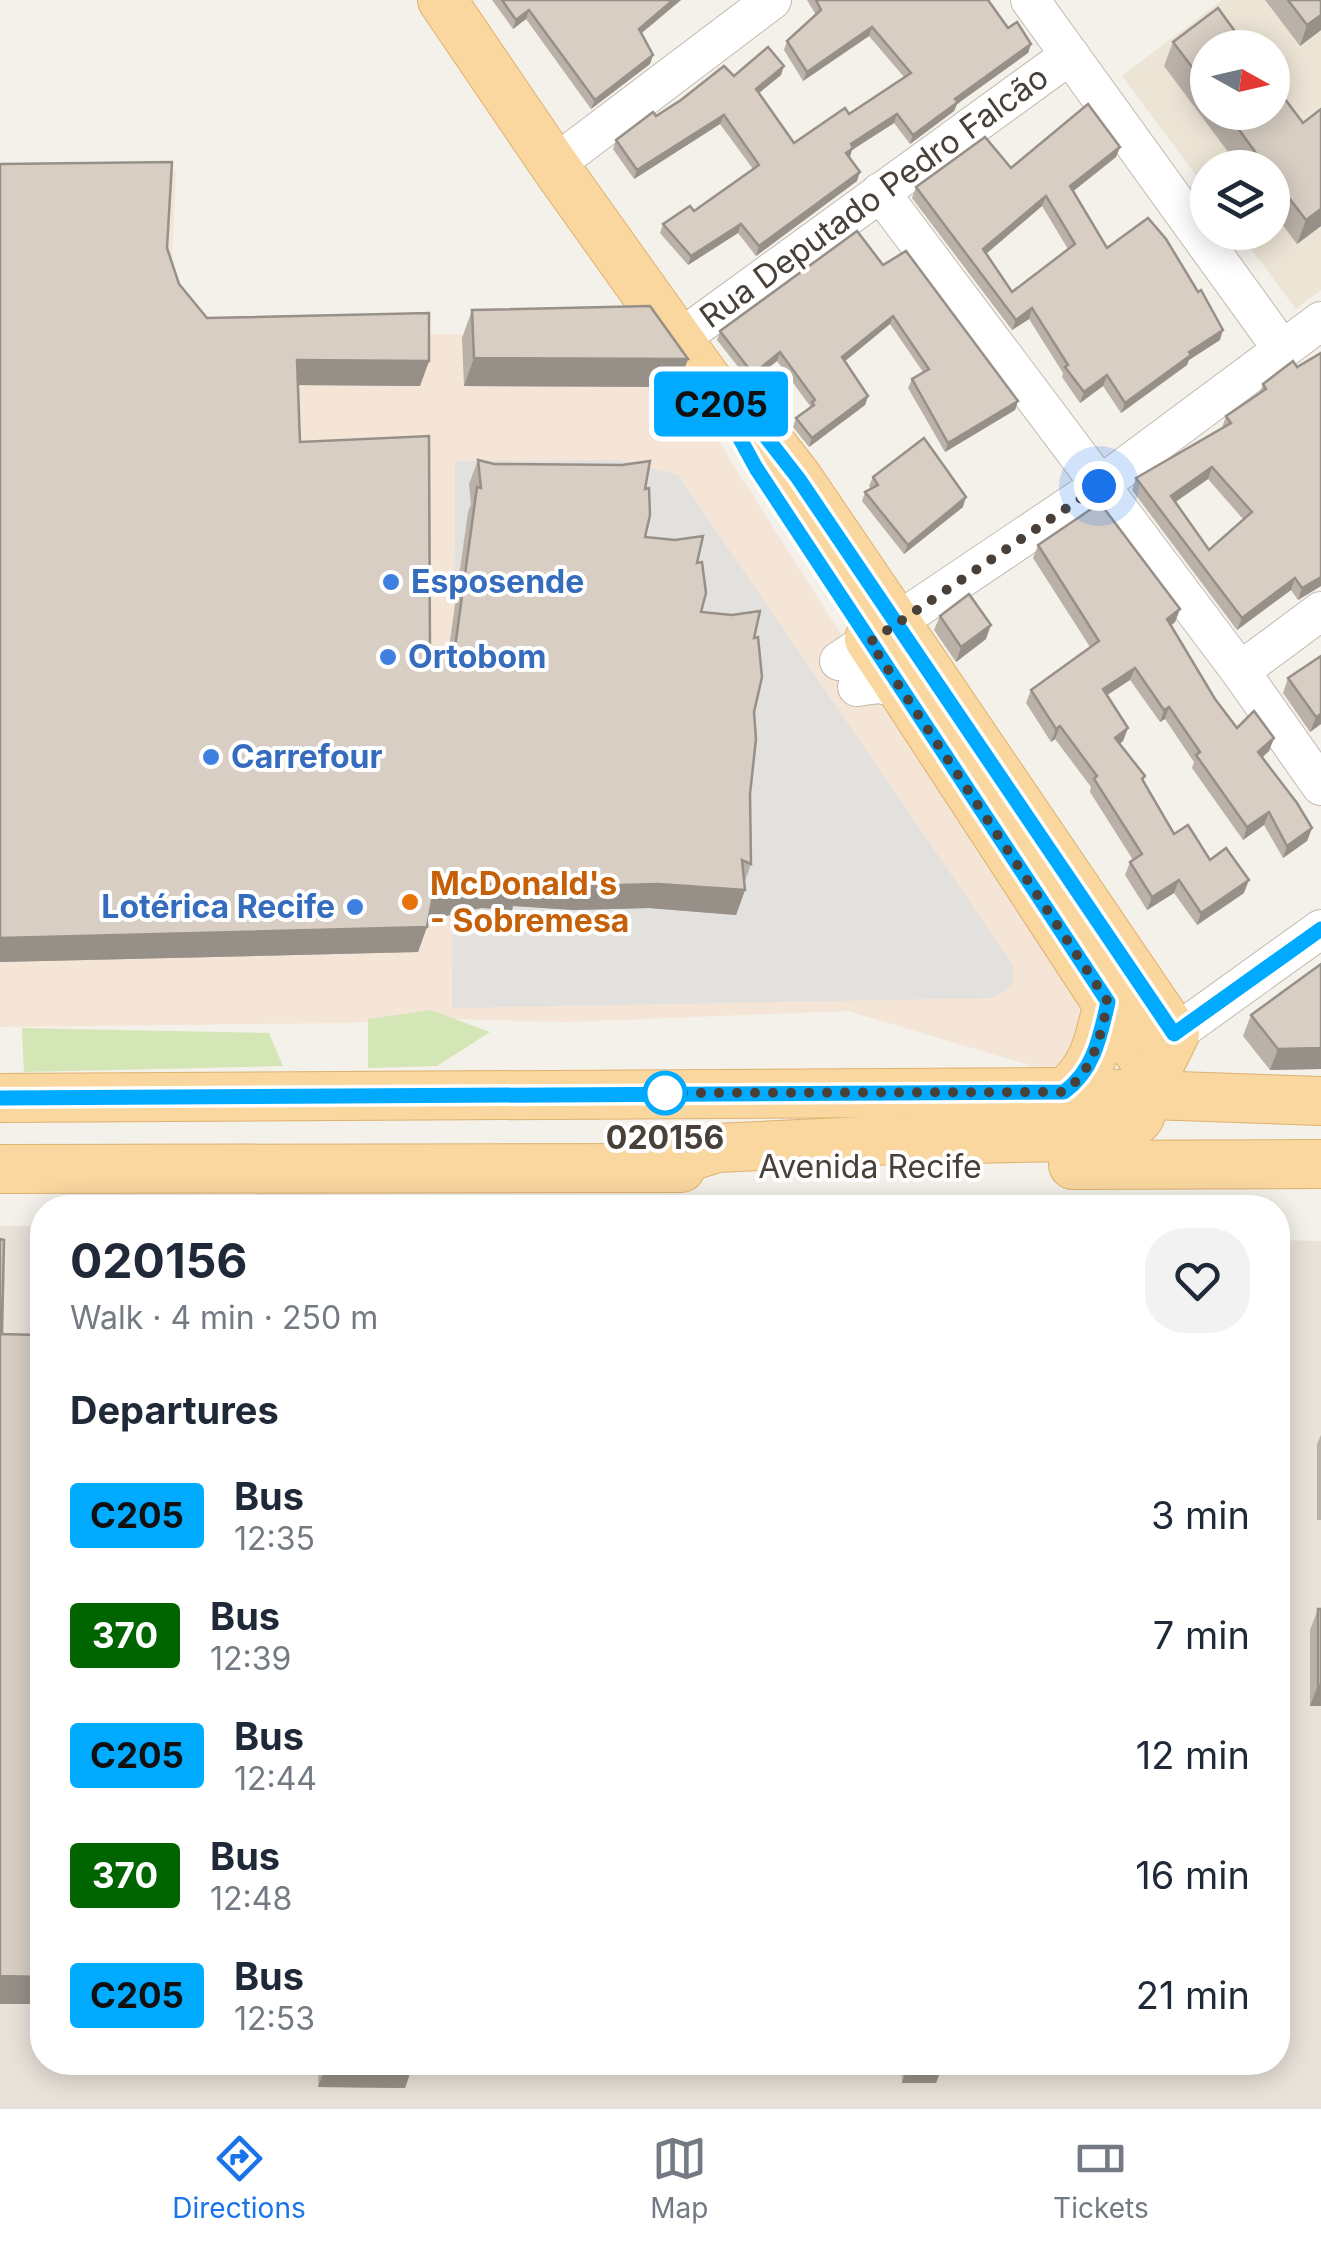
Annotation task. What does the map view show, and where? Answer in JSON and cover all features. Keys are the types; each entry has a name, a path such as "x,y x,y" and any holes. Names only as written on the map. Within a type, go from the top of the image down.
{"main road":[{"path":"442,0 678,340 708,380 759,428 798,478 873,660 1108,1002 1151,1086"},
{"path":"652,1168 717,1148 1104,1138 1120,1136 1134,1126 1174,1034 873,660"},
{"path":"1064,1092 1077,1083 1093,1056 1108,1002"},
{"path":"0,1098 1064,1092 1151,1086 1321,1101"},
{"name":"Avenida Recife","path":"0,1169 1321,1164"}],"street":[{"path":"554,165 772,0"},
{"path":"1030,0 1282,349"},
{"name":"Rua Deputado Pedro Falcão","path":"678,340 1070,54"},
{"path":"880,192 1240,670 1321,786"},
{"path":"873,660 1321,321"},
{"path":"1240,670 1321,611"},
{"path":"1174,1034 1321,928"}],"shaded area":[{"path":"1222,0 1321,0 1321,290 1296,309 1252,250 1290,250 1290,150 1190,150 1190,167 1122,76"},
{"path":"0,171 176,171 172,265 176,293 196,315 225,331 287,329 524,337 645,333 684,387 884,702 1069,975 1081,1015 1077,1042 1056,1073 848,1011 566,1022 417,1018 350,1023 0,1027"},
{"path":"620,460 678,475 1013,965 1013,985 992,998 452,1008 455,461"},
{"path":"0,1226 30,1226 30,2075 1290,2075 1290,1240 1321,1241 1321,2107 0,2107"}],"green space":[{"path":"431,1010 490,1032 437,1066 368,1068 368,1019"},
{"path":"22,1028 269,1033 283,1066 24,1072"}],"building":[{"path":"502,0 673,0 639,29 653,55 595,100 529,10 516,20"},
{"path":"816,0 988,0 1008,28 1017,22 1031,44 913,135 897,114 851,144 853,148 846,153 860,172 759,246 741,224 691,256 663,224 690,206 694,211 759,165 724,115 637,170 616,140 653,112 656,116 681,100 724,66 734,76 768,47 784,66 756,89 794,143 845,108 849,114 911,73 872,27 807,72 787,41 821,10"},
{"path":"1288,0 1321,0 1321,15 1307,25"},
{"path":"1218,8 1234,30 1190,30 1190,64 1173,42"},
{"path":"1088,104 1120,147 1070,186 1107,248 1148,218 1166,239 1198,292 1201,290 1223,330 1125,403 1107,375 1084,392 1032,308 1016,320 916,187 985,137 1011,168","holes":["1046,196 1075,244 1012,292 983,249"]},
{"path":"1290,106 1303,123 1321,109 1321,209 1306,220 1290,199 1290,150 1254,150 1239,130 1290,130"},
{"path":"172,162 167,248 179,284 207,318 429,313 429,361 297,360 300,442 429,436 430,654 454,655 477,487 481,488 478,460 494,464 622,465 650,461 645,489 649,488 650,515 645,537 675,540 703,536 697,563 702,562 706,593 701,612 732,615 760,611 754,638 758,637 762,677 754,712 751,864 742,860 745,890 520,881 521,886 490,884 433,896 427,927 0,938 0,164"},
{"path":"857,231 883,265 906,251 1018,401 948,443 912,379 929,369 893,316 842,357 868,396 812,438 796,418 815,400 780,352 753,374 720,331"},
{"path":"650,306 688,359 474,358 472,310"},
{"path":"1321,353 1321,577 1302,588 1295,578 1242,618 1136,478 1231,423 1226,416 1266,389 1263,384 1293,361 1297,367","holes":["1212,467 1252,512 1209,550 1171,496"]},
{"path":"924,438 966,497 908,545 865,492 878,485 873,477"},
{"path":"1100,503 1180,609 1167,619 1215,699 1237,728 1254,711 1274,738 1258,752 1312,828 1287,846 1269,812 1247,827 1196,755 1200,752 1169,707 1164,710 1135,668 1103,689 1128,728 1115,738 1145,776 1142,779 1174,834 1188,825 1210,860 1226,848 1249,880 1201,913 1179,880 1152,897 1130,862 1142,854 1094,779 1097,776 1060,726 1056,729 1031,690 1099,641 1038,545"},
{"path":"969,594 991,625 961,647 940,616"},
{"path":"1321,656 1321,714 1316,717 1288,678"},
{"path":"1321,964 1321,1048 1278,1049 1251,1015"},
{"path":"0,1239 4,1240 2,1334 30,1335 30,1977 0,1976"},
{"path":"1321,1609 1321,1685 1318,1685"}],"bus line":[{"name":"C205","path":"0,1098 1064,1092 1077,1083 1093,1056 1108,1002 756,468 708,380 759,428 798,478 1174,1034 1321,929"}],"place":[{"name":"Esposende","path":"391,582"},
{"name":"Ortobom","path":"388,657"},
{"name":"Carrefour","path":"211,757"},
{"name":"McDonald's - Sobremesa","path":"410,902"},
{"name":"Lotérica Recife","path":"355,907"},
{"name":"020156","path":"665,1093"}],"route":[{"path":"665,1093 1064,1092 1077,1083 1093,1056 1108,1002 870,642 1099,486"}]}
